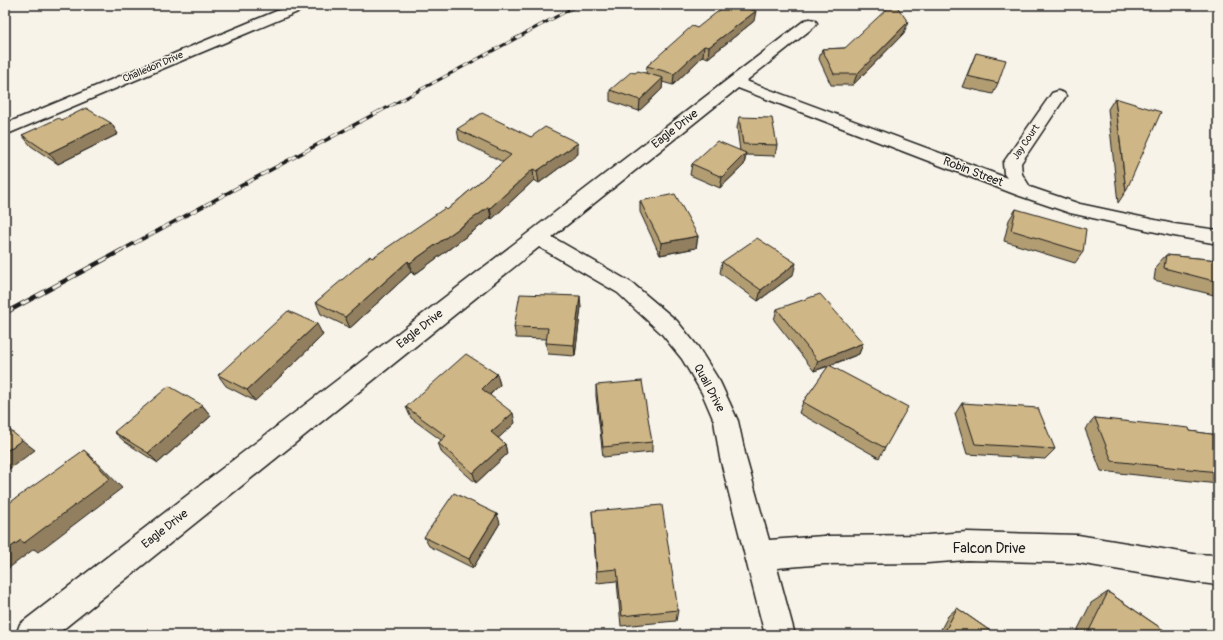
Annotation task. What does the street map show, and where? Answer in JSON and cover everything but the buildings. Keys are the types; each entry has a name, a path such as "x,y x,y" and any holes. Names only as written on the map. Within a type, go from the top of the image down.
{"street":[{"name":"Challedon Drive","path":"5,130 302,5"},
{"name":"Eagle Drive","path":"30,635 810,23"},
{"name":"Robin Street","path":"736,82 1023,191 1077,209 1174,230 1218,237"},
{"name":"Jay Court","path":"1023,191 1014,174 1012,163 1058,96"},
{"name":"Quail Drive","path":"537,237 625,288 669,328 690,353 712,389 726,421 733,458 758,555 770,592 780,635"},
{"name":"Falcon Drive","path":"758,555 824,550 927,549 966,546 1070,549 1192,568 1218,570"}],"railway":[{"path":"379,112 578,5"},
{"path":"120,251 380,111"},
{"path":"5,313 122,250"}]}
